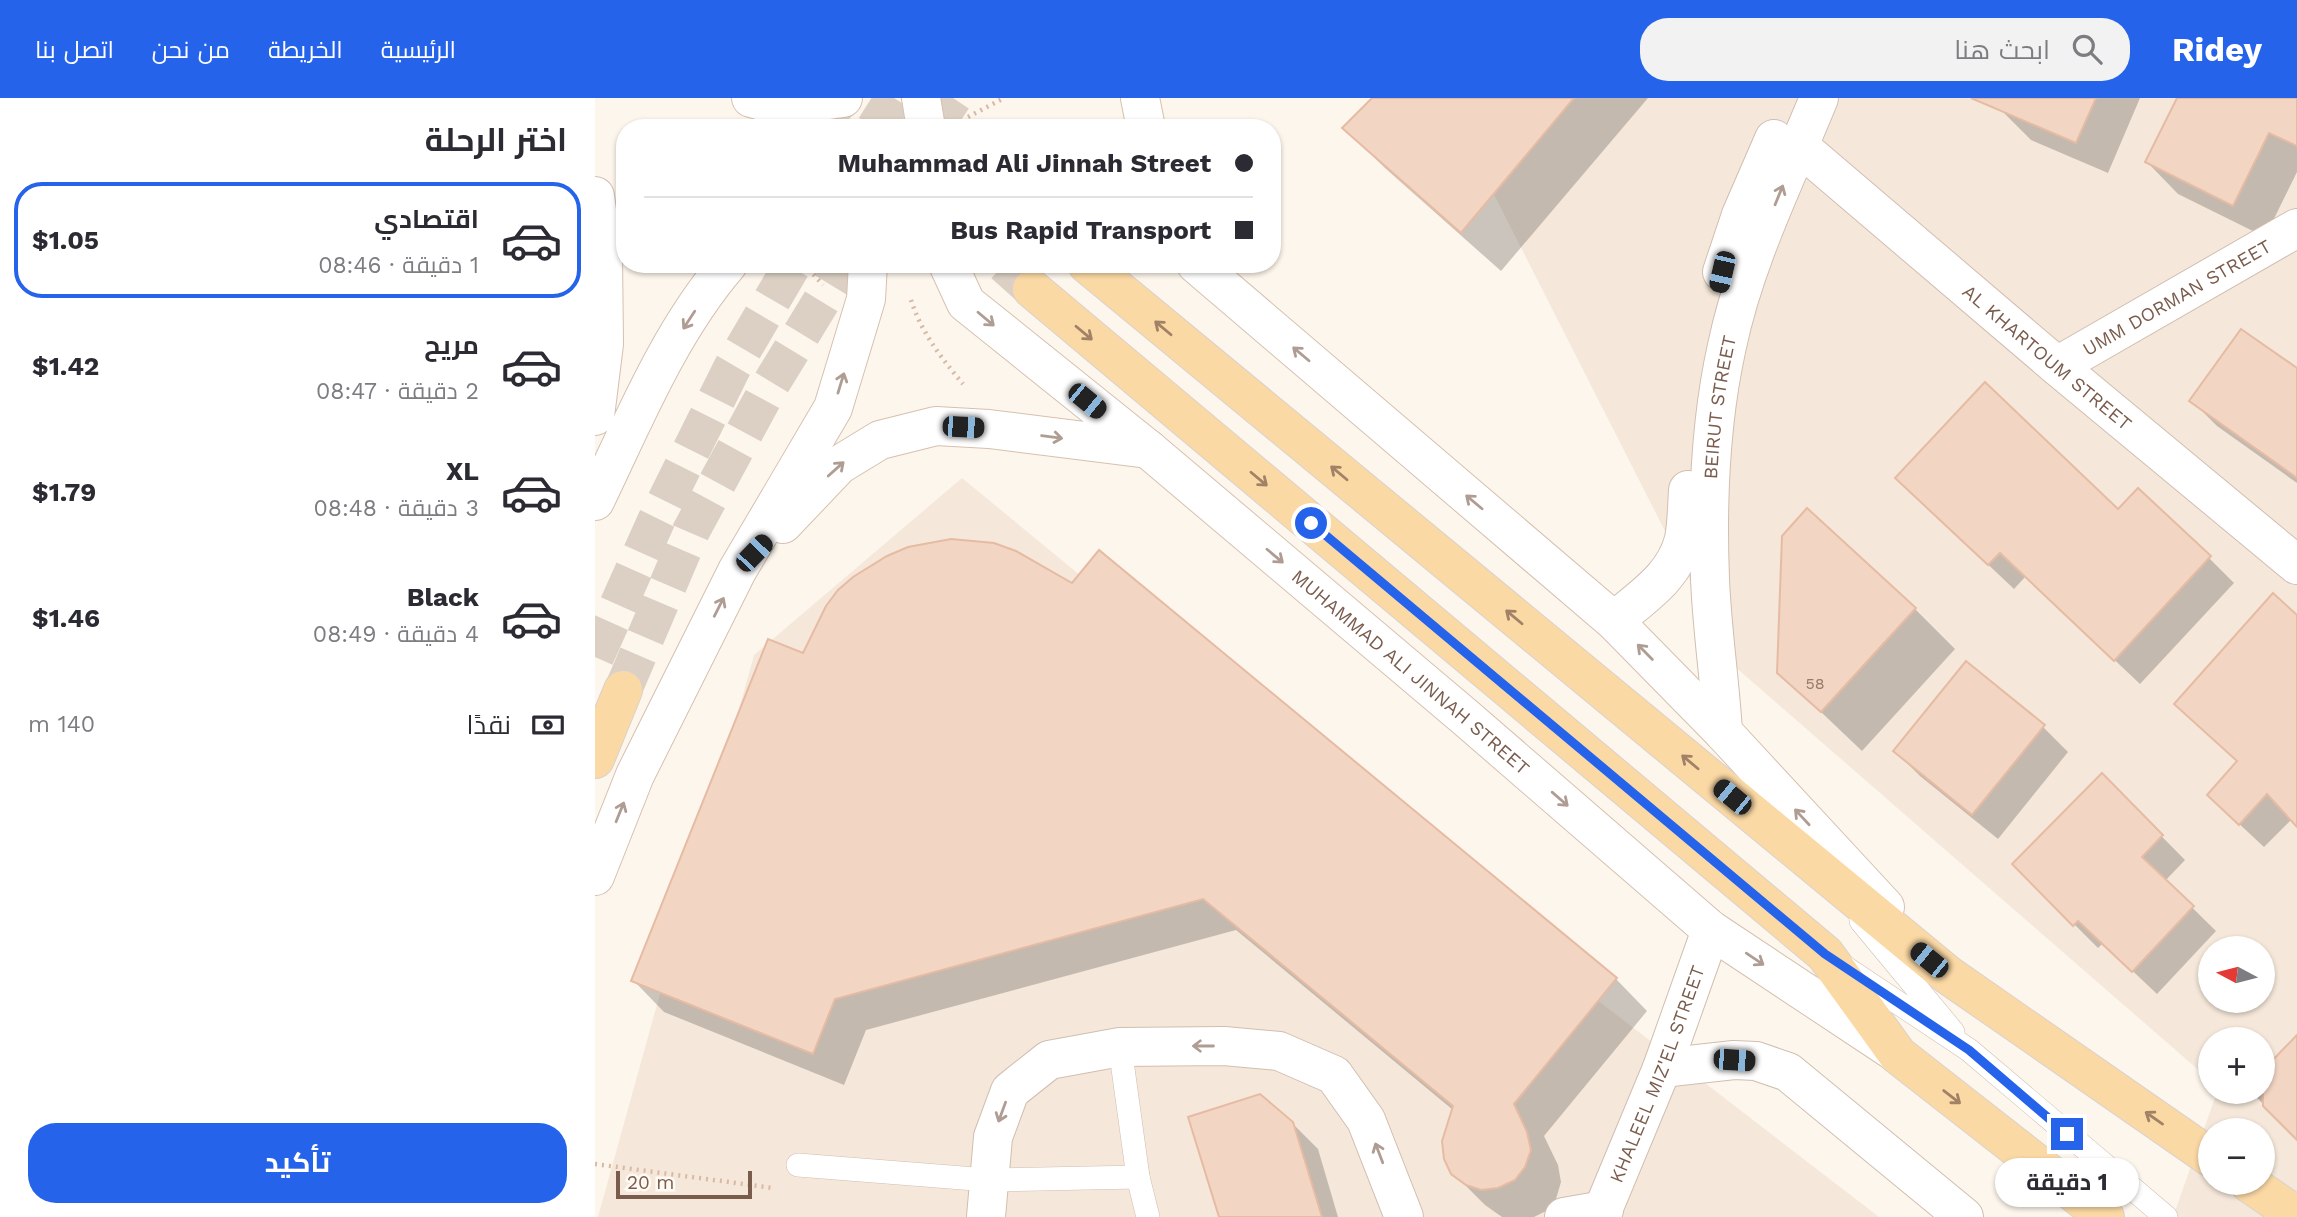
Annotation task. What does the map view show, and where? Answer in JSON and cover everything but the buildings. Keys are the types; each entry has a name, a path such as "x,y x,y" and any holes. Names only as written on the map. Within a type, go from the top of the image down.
{"main road":[{"path":"751,98 787,105 843,98"},
{"path":"851,98 854,119"},
{"path":"921,98 924,119"},
{"path":"1140,98 1144,119"},
{"name":"BEIRUT STREET","path":"1723,732 1710,580 1711,482 1716,406 1727,346 1741,215 1791,98"},
{"name":"BEIRUT STREET","path":"1614,621 1661,582 1678,556 1684,538 1699,377 1732,280 1799,146 1819,98"},
{"name":"AL KHARTOUM STREET","path":"1799,146 2057,366 2297,565"},
{"path":"595,196 603,255 604,344 595,415"},
{"name":"UMM DORMAN STREET","path":"2057,366 2287,246"},
{"path":"595,500 663,360 720,273"},
{"path":"595,876 635,775 737,571 833,408 866,299 867,273"},
{"name":"MUHAMMAD ALI JINNAH STREET","path":"952,273 966,303 1148,449 1465,717 1710,930 1898,1055 2105,1217"},
{"path":"1098,273 1948,975 2198,1149"},
{"path":"1207,273 1614,621 1723,732 1948,975"},
{"name":"MUHAMMAD ALI JINNAH STREET","path":"1032,289 1825,954 1898,1055"},
{"path":"737,571 839,465 880,440 910,431 936,426 989,429 1148,449"},
{"path":"595,759 623,690"},
{"name":"KHALEEL MIZ'EL STREET","path":"1602,1213 1662,1068 1710,930"},
{"path":"987,1199 993,1137 1010,1091 1049,1060 1120,1047 1224,1046 1279,1051 1334,1076 1366,1120 1403,1217"},
{"path":"1662,1068 1734,1060 1756,1061 1788,1072 1964,1217"},
{"path":"2266,1195 2297,1216"},
{"path":"1565,1217 1602,1213"}],"lane":[{"path":"1818,868 1969,1050"},
{"path":"1825,954 1969,1050 2166,1217"},
{"path":"1120,1047 1138,1177 1148,1217"},
{"path":"798,1165 987,1199 1138,1177"}],"path":[{"path":"968,119 968,116 1004,98"},
{"path":"909,295 925,332 940,355 972,391"}],"shaded area":[{"path":"1445,98 2297,98 2297,1217 2173,1217 2198,1146 2198,1195 2275,1195 2275,1118 2208,1118 2213,1104 2275,1104 2275,1027 2198,1027 2198,1070 1733,665"},
{"path":"962,478 1579,986 1879,1217 598,1217 754,655"}],"tunnel":[{"path":"817,98 841,119"},
{"path":"881,119 894,98"},
{"path":"939,119 953,98"},
{"path":"595,657 656,521 732,368 788,273"},
{"path":"623,690 691,531 769,387 839,273"},
{"path":"1014,273 1032,289"}],"route":[{"path":"1311,523 1825,954 1969,1050 2067,1134"}]}
